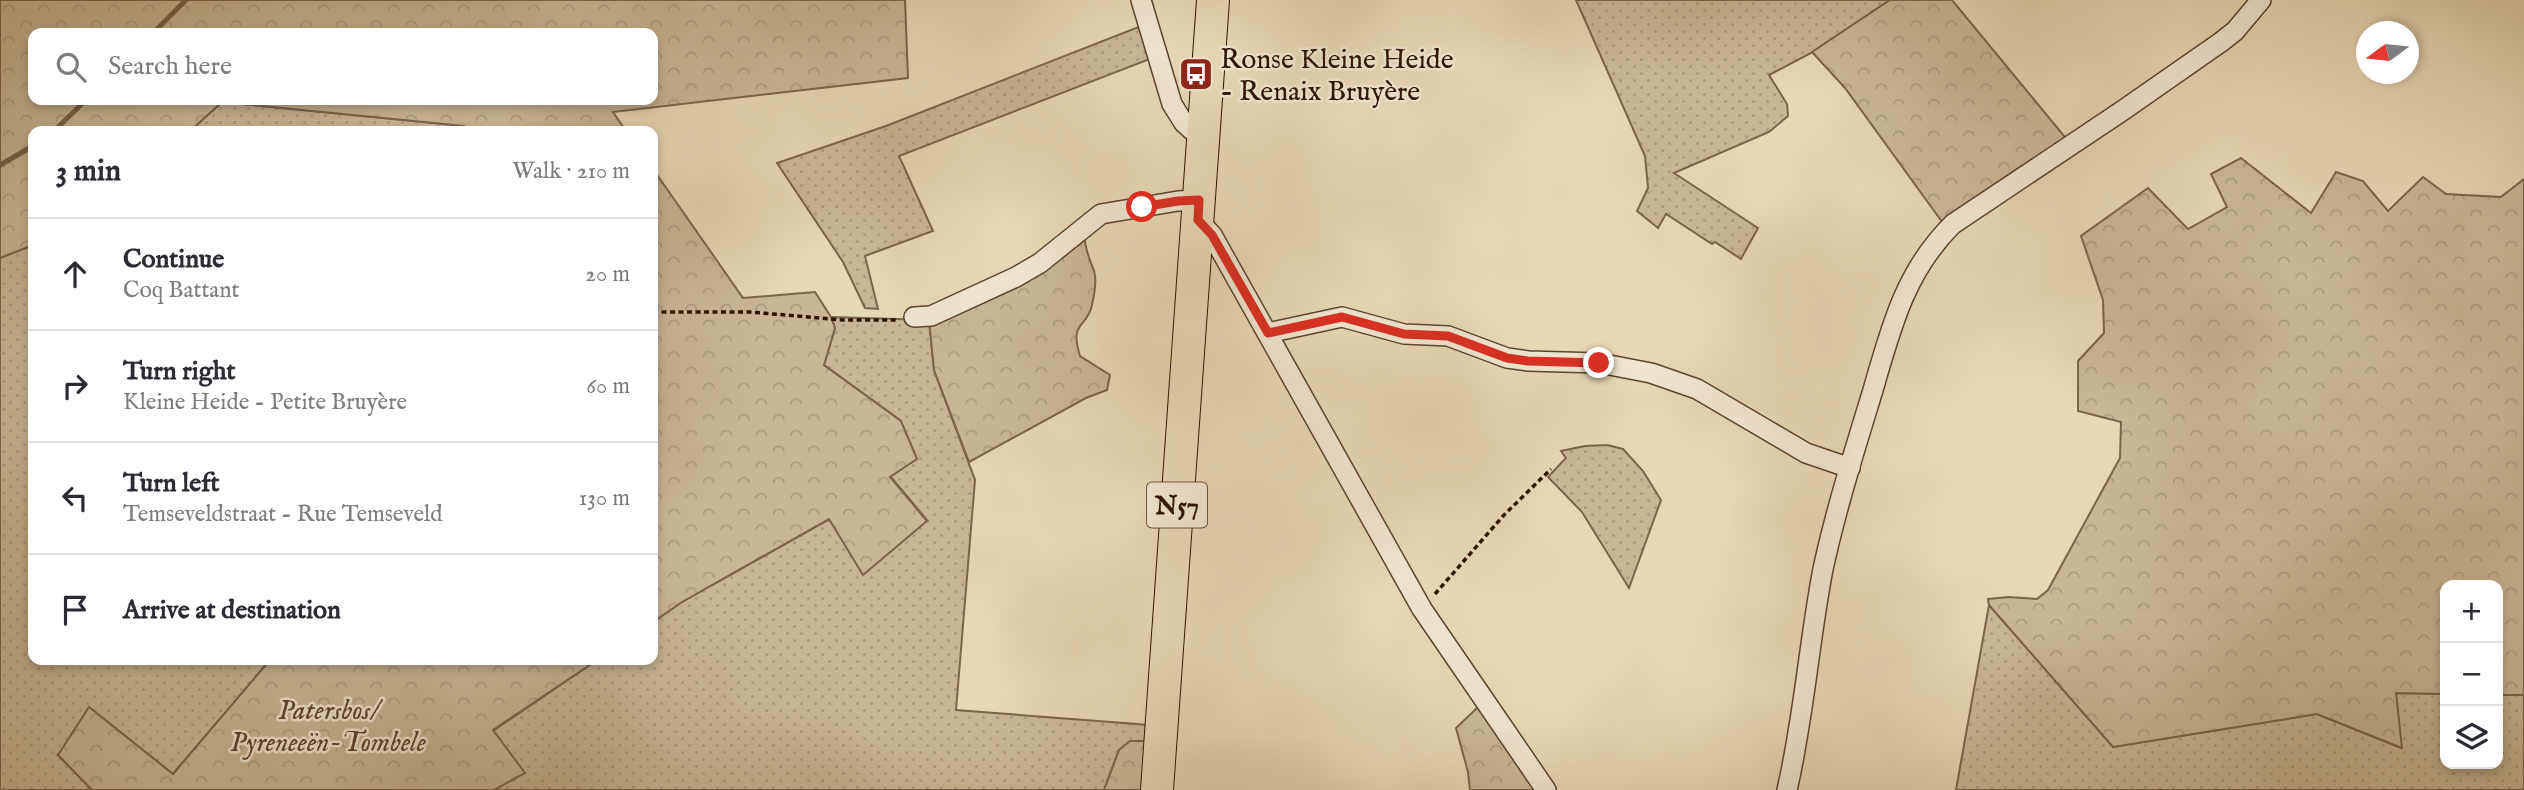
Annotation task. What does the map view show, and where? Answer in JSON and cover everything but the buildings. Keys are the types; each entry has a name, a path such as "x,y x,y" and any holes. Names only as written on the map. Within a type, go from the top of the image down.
{"main road":[{"name":"N57","path":"1157,790 1213,0"}],"street":[{"path":"1141,0 1172,104 1184,124 1203,140"},
{"path":"1787,790 1802,718 1824,569 1850,468 1891,329 1914,273 1932,246 1967,213 2091,133 2221,42 2235,31 2262,0"},
{"path":"914,317 937,314 1028,270 1101,214 1178,201 1198,210 1422,609 1546,790"},
{"path":"1268,333 1342,317 1404,334 1448,336 1507,358 1599,363 1651,373 1720,400 1766,431 1806,453 1850,468"}],"path":[{"path":"658,312 750,312 864,321 914,317"},
{"path":"1422,609 1504,515 1551,469"}],"green space":[{"path":"0,0 905,0 908,78 613,112 623,126 464,126 252,105 658,105 658,28 28,28 28,105 219,105 196,126 28,126 28,247 0,258"},
{"path":"1576,0 1890,0 1813,52 1769,75 1787,104 1788,116 1769,132 1674,173 1758,228 1741,259 1666,214 1658,228 1637,211 1648,188 1645,156"},
{"path":"1890,0 1952,0 2069,142 1945,226 1845,88 1812,52"},
{"path":"1146,24 1155,57 899,156 933,231 865,256 878,309 865,308 843,262 777,163 886,126"},
{"path":"219,105 252,105 465,126 196,126"},
{"path":"2241,158 2311,213 2336,172 2363,181 2388,211 2423,177 2446,194 2501,197 2524,179 2524,695 2503,695 2503,580 2440,580 2440,694 2396,693 2402,748 2317,714 2113,747 1989,605 1988,599 2037,599 2048,590 2120,458 2121,422 2078,411 2078,361 2104,333 2103,300 2081,236 2148,188 2188,229 2227,207 2211,174"},
{"path":"658,176 743,298 815,292 835,328 824,365 901,421 917,459 890,477 927,521 863,575 829,519 682,602 658,619"},
{"path":"1084,234 1095,283 1090,313 1078,330 1077,344 1080,356 1110,375 1107,390 1086,398 969,462 934,370 929,320"},
{"path":"28,247 28,665 266,665 173,774 58,755 92,790 0,790 0,258"},
{"path":"831,317 929,320 934,370 975,480 956,710 1149,725 1147,741 1119,750 1104,790 494,790 524,773 493,731 590,665 658,665 658,619 682,602 830,519 927,520 890,476 901,421 824,365 835,328"},
{"path":"1607,445 1623,449 1643,471 1661,500 1629,588 1582,512 1548,477 1566,458 1561,451"},
{"path":"1989,605 2113,747 2317,714 2401,748 2396,693 2440,694 2440,769 2503,769 2503,695 2524,695 2524,790 1956,790"},
{"name":"Patersbos/ Pyreneeën-Tombele","path":"266,665 590,665 493,730 525,773 494,790 92,790 58,755 89,707 173,774"},
{"path":"1481,704 1537,790 1470,790 1456,728"},
{"path":"1130,741 1147,741 1144,790 1104,790 1119,750"}],"waterway":[{"path":"158,28 186,0"},
{"path":"59,126 81,105"},
{"path":"0,165 28,149"}],"place":[{"name":"Ronse Kleine Heide - Renaix Bruyère","path":"1196,74"}],"route":[{"path":"1142,207 1199,200 1198,220 1212,235 1268,333 1342,317 1404,334 1448,336 1507,358 1599,363"}]}
